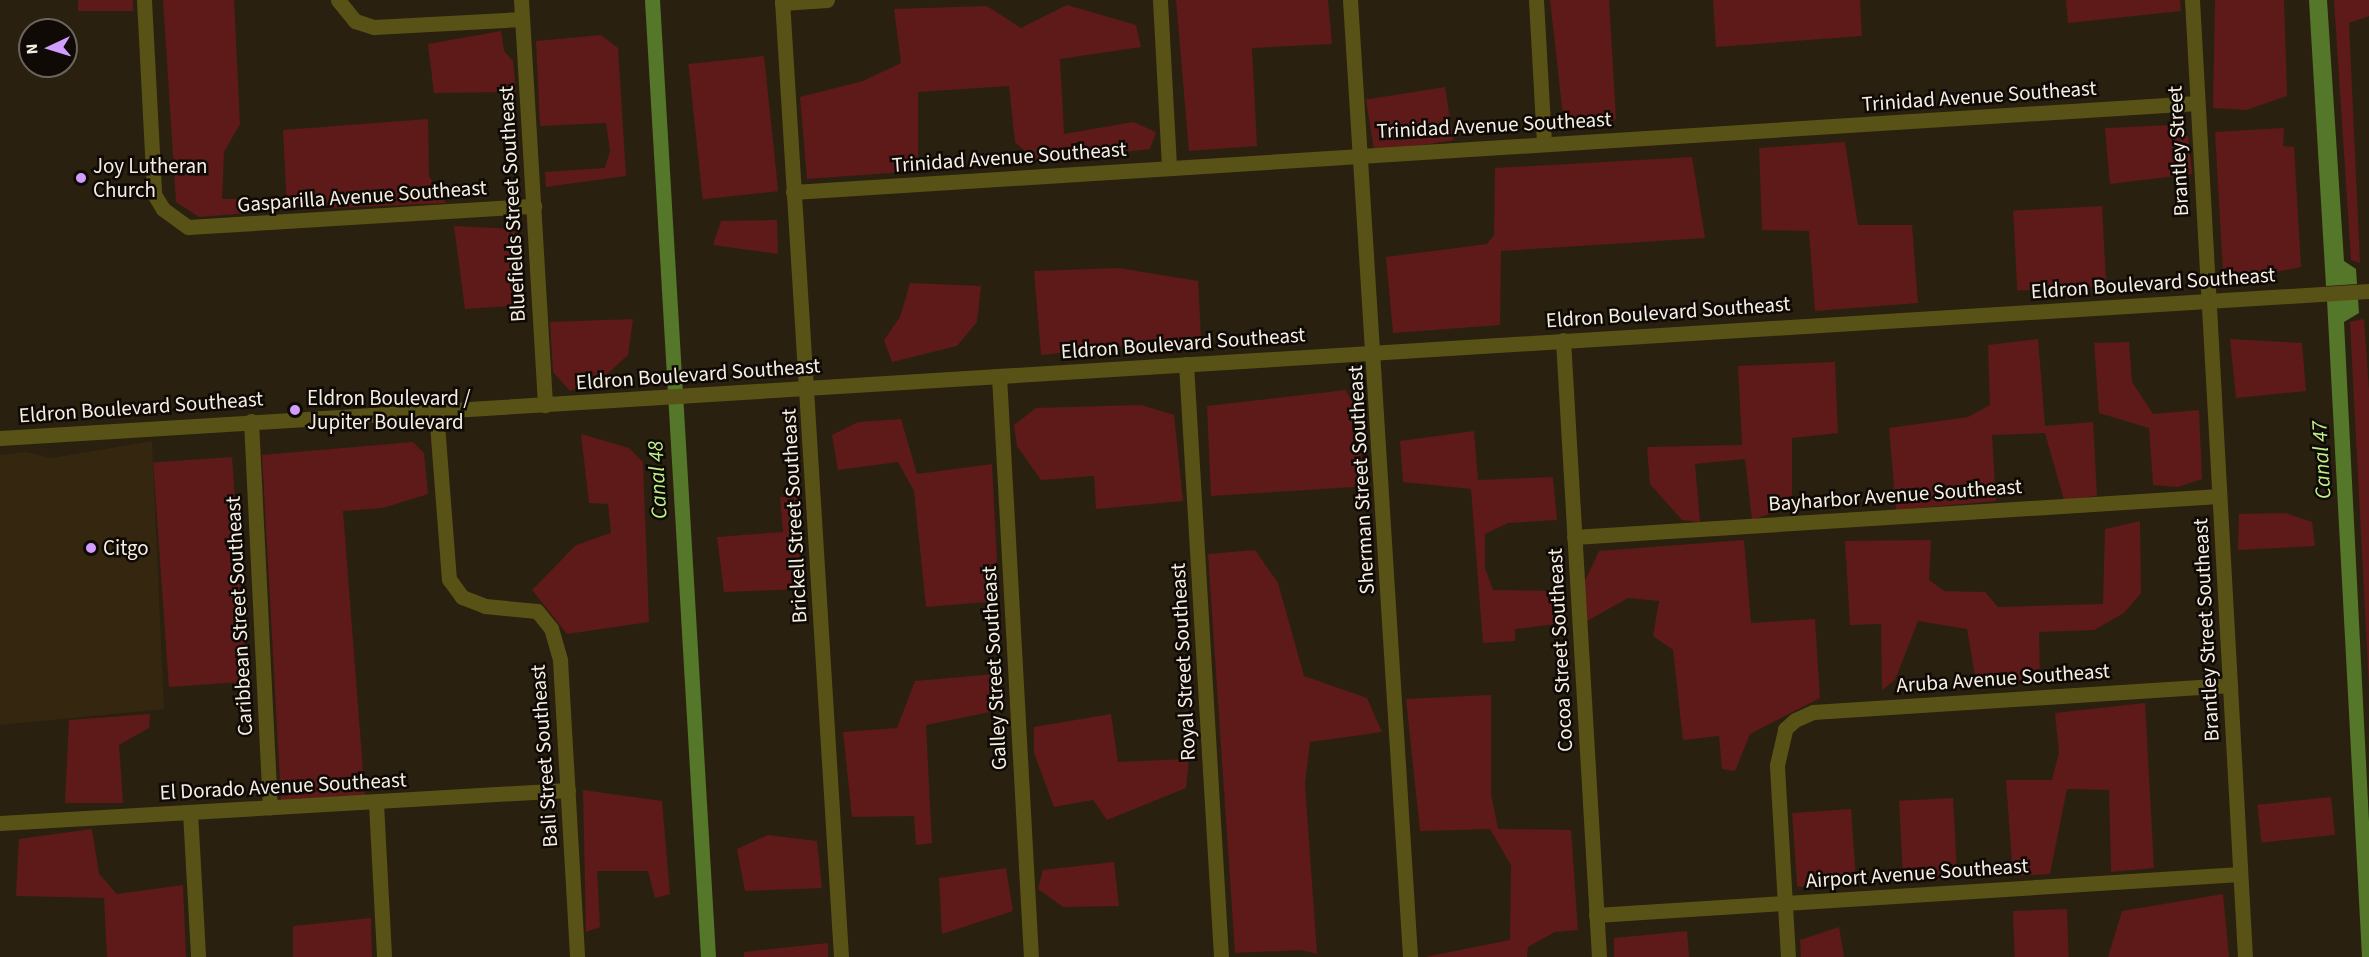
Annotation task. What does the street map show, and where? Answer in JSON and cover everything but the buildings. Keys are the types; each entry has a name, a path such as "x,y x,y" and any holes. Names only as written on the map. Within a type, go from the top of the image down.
{"street":[{"name":"Gasparilla Avenue Southeast","path":"144,0 154,194 163,209 188,227 534,206"},
{"name":"Bluefields Street Southeast","path":"521,0 545,405"},
{"path":"782,2 827,0"},
{"path":"1160,0 1169,167"},
{"name":"Sherman Street Southeast","path":"1350,0 1358,154 1374,352 1410,957"},
{"path":"1536,0 1544,143"},
{"name":"Brantley Street","path":"2192,0 2207,301"},
{"name":"Brickell Street Southeast","path":"782,2 808,388 841,957"},
{"path":"342,7 374,27 522,19"},
{"name":"Trinidad Avenue Southeast","path":"793,192 1358,154 2197,103"},
{"name":"Eldron Boulevard Southeast","path":"0,438 251,421 643,400 1563,340 2368,291"},
{"name":"Brantley Street Southeast","path":"2207,301 2245,957"},
{"name":"Cocoa Street Southeast","path":"1563,340 1599,957"},
{"name":"Royal Street Southeast","path":"1186,364 1221,957"},
{"name":"Galley Street Southeast","path":"999,376 1031,957"},
{"name":"Bali Street Southeast","path":"436,411 449,579 462,597 484,606 537,611 551,628 560,660 577,957"},
{"name":"Caribbean Street Southeast","path":"251,421 270,808"},
{"name":"Bayharbor Avenue Southeast","path":"1574,537 2219,496"},
{"name":"Aruba Avenue Southeast","path":"1785,903 1777,765 1785,729 1813,712 2230,685"},
{"name":"El Dorado Avenue Southeast","path":"0,823 376,803 568,790"},
{"path":"376,803 384,957"},
{"path":"190,812 198,957"},
{"name":"Airport Avenue Southeast","path":"1596,915 2240,874"},
{"path":"1785,903 1788,957"}],"shaded area":[{"path":"78,0 133,0 133,11 78,11"},
{"path":"163,0 234,0 240,124 224,152 222,199 246,199 247,213 199,217 176,202"},
{"path":"1176,0 1328,0 1332,44 1252,48 1257,146 1189,151"},
{"path":"1550,0 1609,0 1616,119 1607,125 1564,125"},
{"path":"1713,0 1860,0 1862,36 1716,47"},
{"path":"2066,0 2180,0 2181,11 2068,23"},
{"path":"2215,0 2284,0 2287,96 2246,110 2213,108"},
{"path":"2309,0 2327,0 2344,261 2356,269 2357,284 2326,286"},
{"path":"2334,0 2369,0 2369,16 2349,23 2360,263 2351,260"},
{"path":"1067,5 1136,25 1141,47 1060,59 1064,134 1133,122 1156,132 1150,149 1036,161 1015,142 1009,86 918,92 918,171 807,179 800,97 863,81 901,63 894,9 987,6 1021,28"},
{"path":"501,31 504,51 513,61 516,92 434,93 428,44"},
{"path":"601,35 618,48 626,176 546,187 545,172 605,168 610,151 606,123 540,126 536,41"},
{"path":"764,56 778,191 703,199 688,64"},
{"path":"1445,87 1453,140 1374,153 1366,100"},
{"path":"428,119 429,176 446,203 287,210 283,130"},
{"path":"2173,125 2188,137 2192,174 2110,184 2105,128"},
{"path":"2284,128 2283,146 2294,147 2301,267 2236,280 2223,272 2215,132"},
{"path":"1845,142 1858,225 1912,225 1918,303 1815,311 1809,231 1762,230 1759,148"},
{"path":"1692,157 1705,238 1501,251 1500,325 1393,333 1386,257 1487,244 1494,235 1495,168"},
{"path":"2102,206 2106,286 2017,291 2013,211"},
{"path":"777,220 778,254 713,245 721,221"},
{"path":"454,226 514,229 523,305 465,309"},
{"path":"1119,268 1198,281 1201,338 1041,355 1034,271"},
{"path":"910,283 981,286 977,322 957,346 892,362 884,340 900,317"},
{"path":"2358,299 2359,313 2344,322 2369,822 2369,957 2362,957 2327,300"},
{"path":"633,319 628,355 604,377 570,391 553,372 550,322"},
{"path":"2364,319 2369,390 2369,687 2350,322"},
{"path":"2038,339 2045,426 2093,422 2097,496 2064,500 2045,433 1992,435 1996,501 1896,510 1889,428 1968,417 1990,405 1988,345"},
{"path":"2230,339 2302,343 2306,391 2236,398"},
{"path":"2129,342 2132,382 2153,414 2199,410 2202,479 2178,487 2153,485 2149,428 2099,413 2094,343"},
{"path":"1835,362 1838,433 1792,438 1792,496 1783,509 1752,520 1745,459 1695,464 1700,522 1682,520 1650,484 1647,447 1742,445 1738,366"},
{"path":"1346,390 1355,407 1362,459 1354,487 1211,496 1207,406"},
{"path":"1141,405 1174,415 1183,501 1096,509 1094,476 1041,480 1017,446 1014,425 1036,408"},
{"path":"901,419 917,474 992,464 999,601 926,607 914,491 898,462 838,470 832,435 858,422"},
{"path":"1474,431 1478,480 1553,477 1557,520 1508,523 1485,534 1485,568 1493,590 1560,591 1564,623 1515,629 1515,641 1483,643 1471,489 1403,482 1400,441"},
{"path":"581,434 629,448 643,462 649,622 567,634 532,590 576,545 611,533 608,504 589,503"},
{"path":"152,441 164,709 0,725 0,455 25,452 52,458"},
{"path":"413,442 424,453 428,494 383,508 343,511 365,797 281,800 262,455"},
{"path":"232,457 248,681 169,687 153,463"},
{"path":"780,497 799,497 804,589 724,592 717,537 783,532"},
{"path":"2285,513 2312,522 2315,546 2238,550 2239,514"},
{"path":"2140,521 2141,593 2124,613 2094,630 2039,632 2040,678 1977,687 1967,629 1918,621 1895,680 1882,690 1881,624 1850,625 1845,541 1931,540 1929,580 1944,591 1985,592 1998,607 2103,604 2105,529"},
{"path":"1744,540 1751,623 1815,619 1820,698 1750,734 1735,771 1722,769 1719,736 1683,740 1673,650 1653,636 1659,601 1628,598 1587,621 1583,585 1599,551"},
{"path":"1255,550 1278,583 1304,676 1367,698 1382,732 1310,742 1305,784 1317,954 1301,950 1235,953 1208,554"},
{"path":"996,674 1000,710 926,725 932,843 916,845 914,816 852,817 843,732 897,728 915,681"},
{"path":"1491,695 1491,794 1498,829 1571,830 1578,930 1555,932 1528,947 1527,957 1425,957 1510,940 1511,865 1490,829 1420,831 1406,699"},
{"path":"2145,703 2154,868 2111,872 2109,790 2067,789 2050,874 2013,876 2006,780 2052,780 2059,753 2055,713"},
{"path":"150,714 149,728 119,745 123,803 65,803 69,720"},
{"path":"1111,714 1118,762 1189,759 1186,788 1107,820 1093,800 1054,807 1034,753 1034,727"},
{"path":"583,790 662,801 670,894 655,898 648,871 597,871 600,927 586,932"},
{"path":"2331,797 2335,835 2261,843 2257,805"},
{"path":"1953,798 1957,878 1903,881 1899,801"},
{"path":"1851,809 1856,883 1797,887 1792,813"},
{"path":"92,829 99,874 117,894 183,885 186,957 107,957 104,898 16,896 19,839"},
{"path":"768,835 817,841 822,888 745,891 737,849"},
{"path":"1114,862 1119,906 1063,907 1038,889 1043,870"},
{"path":"1006,868 1013,911 942,934 939,878"},
{"path":"2223,894 2229,957 2108,957 2122,911"},
{"path":"2067,909 2069,957 2015,957 2013,911"},
{"path":"371,918 372,957 293,957 293,926"},
{"path":"1839,927 1844,957 1801,957 1800,940"},
{"path":"1687,931 1689,957 1614,957 1614,938"},
{"path":"828,943 828,957 744,957 744,952"}],"waterway":[{"name":"Canal 48","path":"652,0 708,957"}],"place":[{"name":"Joy Lutheran Church","path":"81,178"},
{"name":"Eldron Boulevard / Jupiter Boulevard","path":"295,410"},
{"name":"Citgo","path":"91,548"}],"water label":[{"name":"Canal 47","path":"2322,460"}]}
